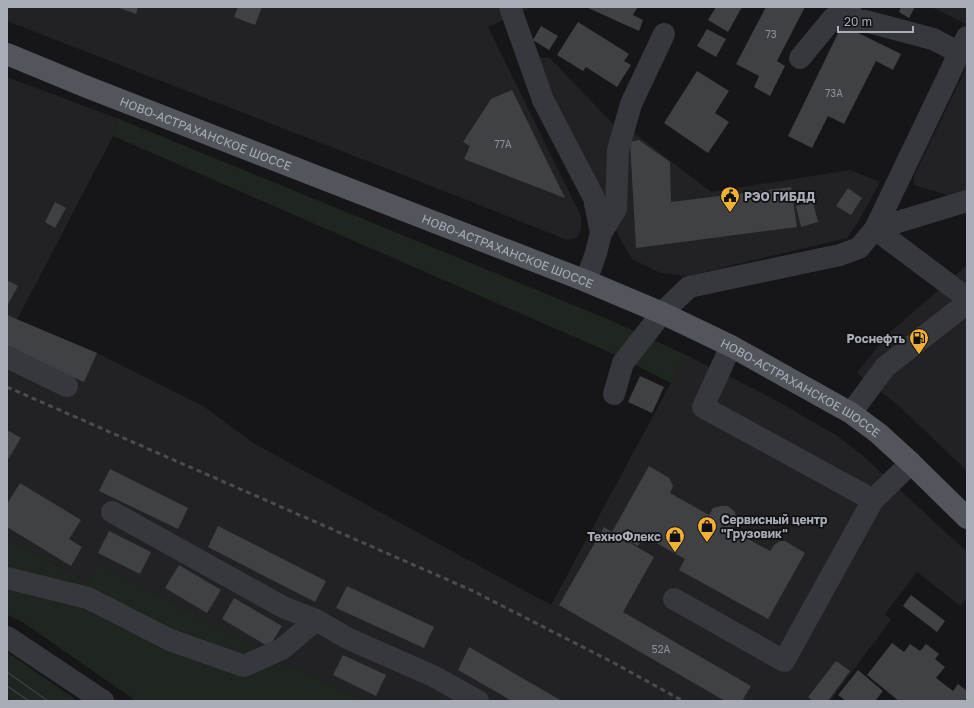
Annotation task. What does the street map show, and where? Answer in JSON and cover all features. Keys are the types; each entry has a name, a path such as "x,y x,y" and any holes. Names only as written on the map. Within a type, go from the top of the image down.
{"main road":[{"name":"НОВО-АСТРАХАНСКОЕ ШОССЕ","path":"7,54 586,281 731,346 851,413 878,433 967,518"}],"street":[{"path":"510,7 542,100 594,198 601,233"},
{"path":"614,394 623,363 662,314 689,287 840,255 859,248 875,229 965,46 865,21 832,18 800,58"},
{"path":"586,281 601,233 616,209 618,150 631,104 664,34"},
{"path":"875,229 967,201"},
{"path":"875,229 967,298"},
{"path":"851,413 885,367 967,303"},
{"path":"731,346 702,407 873,500"},
{"path":"7,358 67,386"},
{"path":"674,599 784,661 873,500 911,463"},
{"path":"112,512 283,606 316,620 349,639 433,676 478,701"},
{"path":"7,578 88,598 170,640 244,666 282,649 316,620"},
{"path":"7,637 103,701"}],"shaded area":[{"path":"7,7 532,7 488,27 581,216 581,229 578,237 567,240 7,21"},
{"path":"931,7 967,7 967,25 962,22"},
{"path":"535,57 550,58 613,124 637,135 711,192 850,170 880,182 857,224 847,238 688,276 661,273 632,259 618,235"},
{"path":"967,66 967,201 914,185 914,176"},
{"path":"7,77 119,119 113,136 17,320 97,353 203,406 255,444 551,605 686,355 770,397 836,435 862,455 967,552 967,598 960,606 917,572 885,614 891,620 830,701 365,701 279,660 97,563 89,583 7,538"},
{"path":"119,119 610,320 686,355 671,383 609,352 113,136"},
{"name":"Роснефть","path":"967,265 967,471 899,406 857,373 886,336"},
{"path":"7,538 89,583 97,562 279,660 365,701 136,701 21,621 7,615"},
{"path":"7,652 78,701 12,701 7,698"}],"building":[{"path":"117,7 138,7 136,14"},
{"path":"238,7 262,7 255,25 234,17"},
{"path":"586,7 635,7 637,8 633,15 643,20 639,31"},
{"path":"716,7 742,7 728,32 708,20"},
{"path":"766,7 805,7 777,61 785,66 770,96 754,87 759,76 736,64"},
{"path":"837,7 862,7 857,16"},
{"path":"901,7 915,7 909,18 899,12"},
{"path":"578,22 629,54 624,61 631,65 617,87 586,67 583,71 557,55"},
{"path":"842,25 901,54 893,70 876,61 844,124 828,116 812,148 788,136"},
{"path":"541,26 558,36 549,50 533,40"},
{"path":"707,29 726,39 716,57 697,46"},
{"path":"697,71 729,91 715,113 729,122 708,153 664,123"},
{"path":"512,90 565,198 464,159 470,146 463,142 491,99"},
{"path":"639,140 670,162 671,202 791,187 797,227 636,248 630,142"},
{"path":"848,188 862,198 851,215 836,206"},
{"path":"55,202 66,208 55,228 45,222"},
{"path":"813,202 818,222 801,227 796,206"},
{"path":"7,280 18,286 7,306"},
{"path":"7,315 97,353 84,382 7,348"},
{"path":"640,376 664,387 652,413 628,402"},
{"path":"7,430 21,438 7,461"},
{"path":"649,466 669,478 673,486 670,493 709,515 713,508 728,506 735,512 737,522 732,530 770,551 774,545 780,541 785,541 805,553 768,619 679,570 685,559 644,536 638,546 622,538 654,557 623,612 751,686 742,701 725,701 559,605 604,527 612,532"},
{"path":"110,469 188,508 178,529 99,491"},
{"path":"20,483 81,520 69,539 82,547 71,566 7,527 7,504"},
{"path":"218,526 326,581 315,602 208,547"},
{"path":"109,531 151,552 140,574 98,553"},
{"path":"179,565 221,590 207,613 165,588"},
{"path":"347,586 434,627 424,648 336,608"},
{"path":"911,595 945,621 937,632 903,606"},
{"path":"234,598 282,626 269,647 222,619"},
{"path":"892,643 904,652 910,644 920,651 926,644 939,654 935,659 945,667 936,678 953,691 958,684 967,691 967,697 964,701 899,701 867,675"},
{"path":"469,647 562,701 512,701 458,670"},
{"path":"343,655 386,675 376,696 333,675"},
{"path":"836,661 850,671 828,701 813,701 808,697"},
{"path":"858,670 883,691 875,701 846,701 838,695"}],"tram line":[{"path":"7,672 48,701"},
{"path":"7,686 29,701"}],"railway":[{"path":"7,387 471,590 614,663 683,701"}],"place":[{"name":"РЭО ГИБДД","path":"730,213"},
{"name":"Роснефть","path":"919,355"},
{"name":"Сервисный центр \"Грузовик\"","path":"707,543"},
{"name":"ТехноФлекс","path":"675,553"}]}
